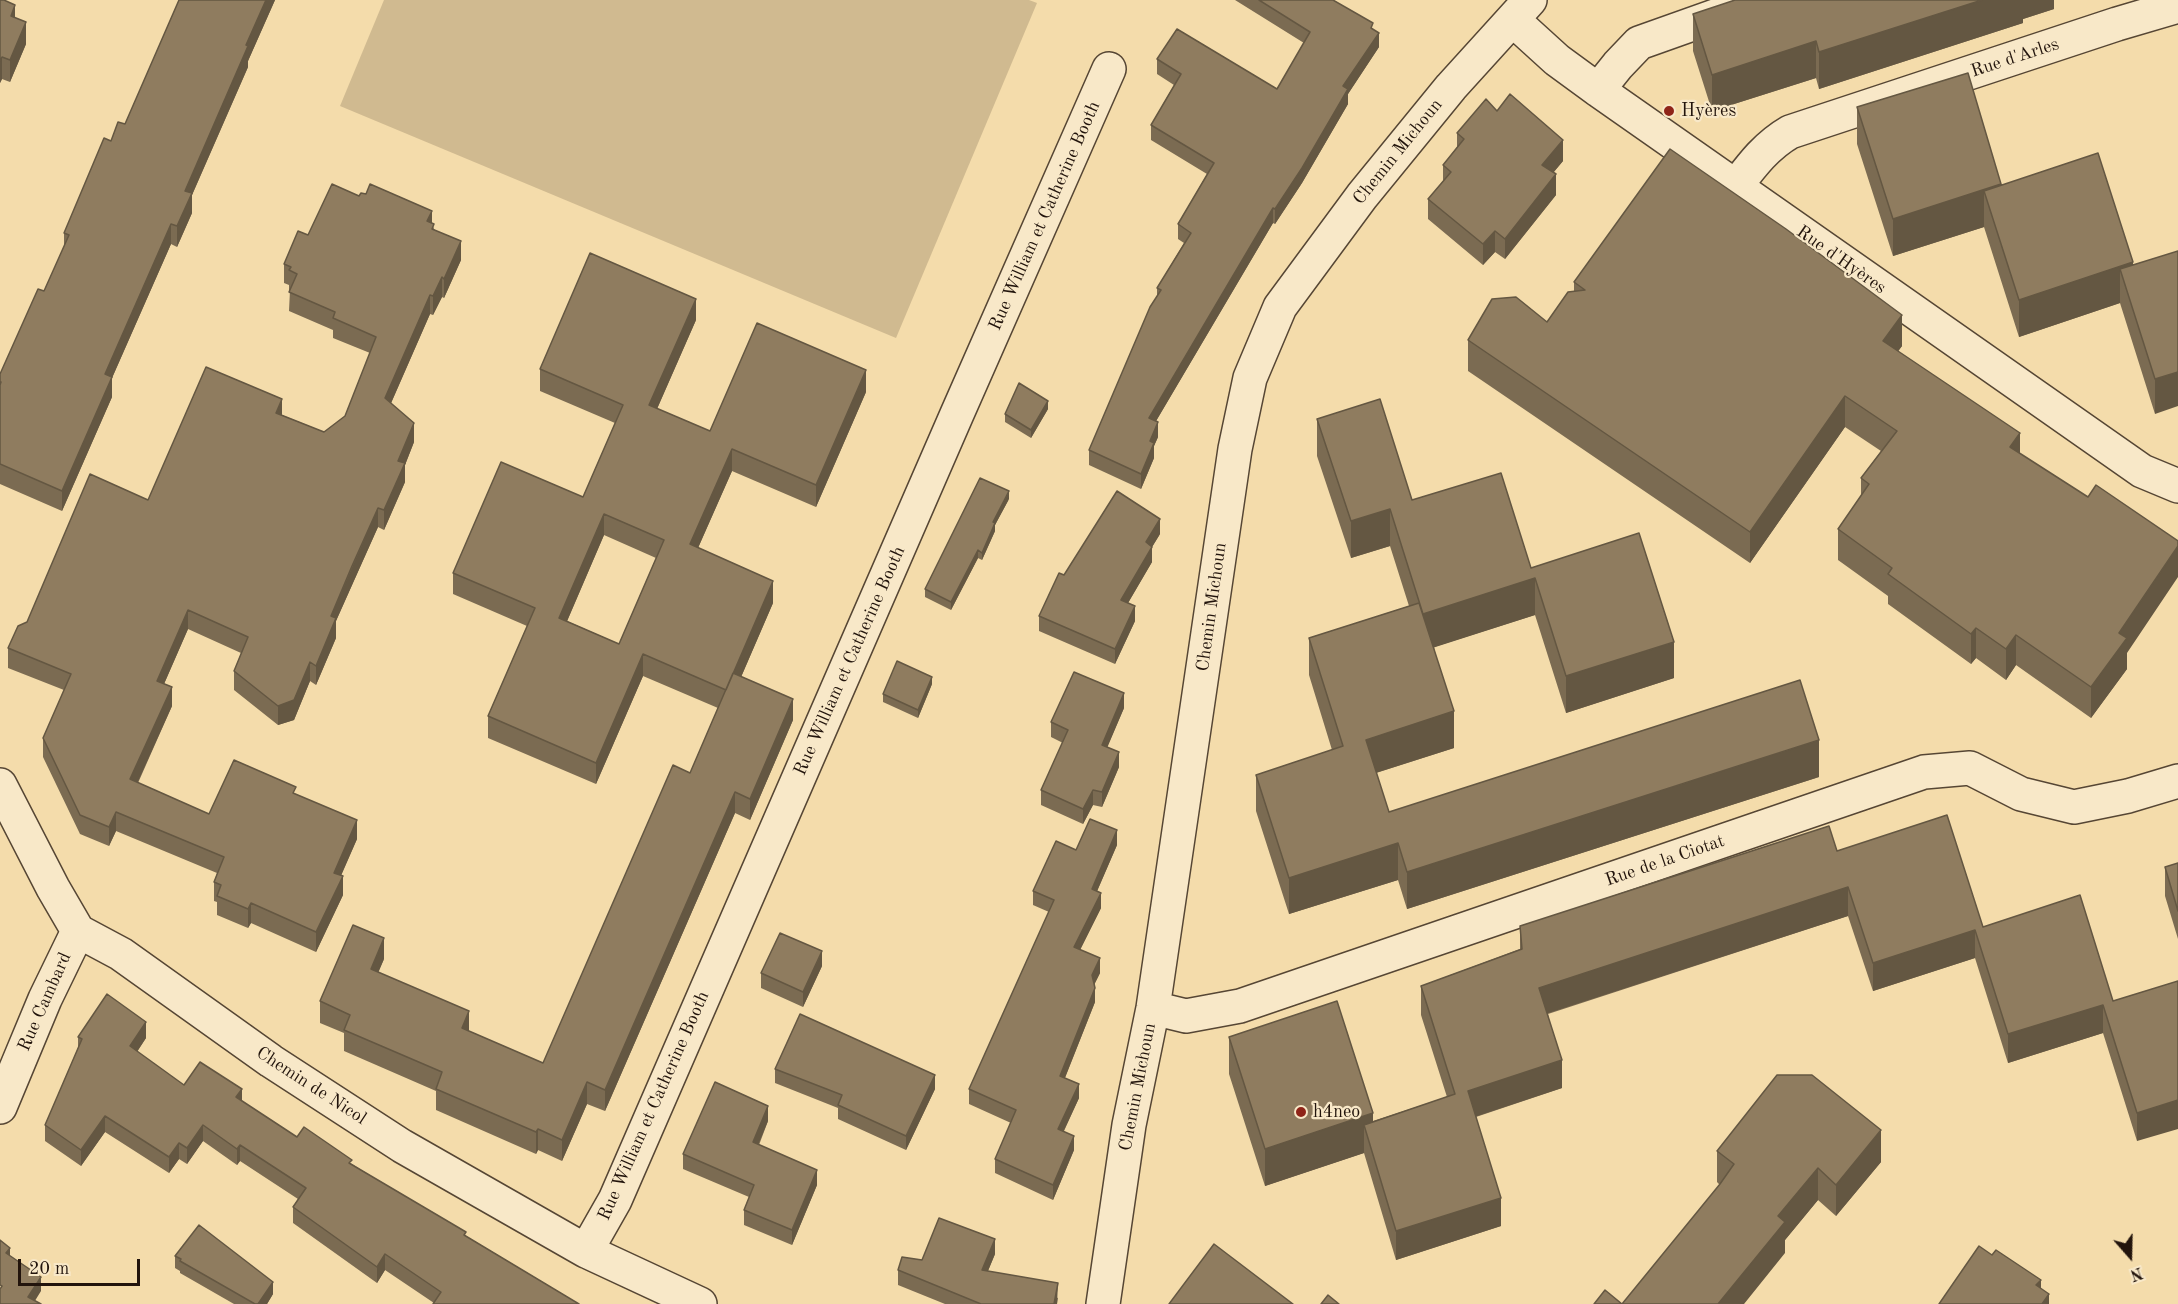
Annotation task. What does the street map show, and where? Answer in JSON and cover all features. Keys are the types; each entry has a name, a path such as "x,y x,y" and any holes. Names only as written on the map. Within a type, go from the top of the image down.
{"street":[{"path":"1598,90 1640,43 1760,0"},
{"name":"Rue d'Arles","path":"1736,186 1755,160 1774,141 1790,132 2109,26 2178,6"},
{"name":"Rue d'Hyères","path":"1521,10 1557,60 1598,90 2142,471 2178,486"},
{"name":"Chemin Michoun","path":"1103,1304 1129,1125 1153,1008 1233,460 1250,378 1280,308 1362,196 1451,87 1521,10"},
{"name":"Rue William et Catherine Booth","path":"586,1251 615,1200 1109,69"},
{"name":"Rue de la Ciotat","path":"1153,1008 1186,1016 1240,1006 1924,772 1970,768 2021,794 2074,807 2128,796 2178,781"},
{"path":"0,785 78,931"},
{"name":"Chemin de Nicol","path":"78,931 121,954 271,1061 402,1146 586,1251 700,1304"},
{"name":"Rue Cambard","path":"0,1107 45,999 78,931"}],"shaded area":[{"path":"384,0 1029,0 1037,3 896,338 340,106"}],"building":[{"path":"0,0 15,5 11,16 26,22 10,60 2,57 0,61"},
{"path":"179,0 266,0 185,191 192,193 177,226 171,224 105,374 112,377 62,491 0,464 0,374 38,289 44,291 69,235 64,233 104,138 111,141 118,122 125,124"},
{"path":"1259,0 1333,0 1373,23 1371,28 1379,33 1343,86 1348,89 1302,168 1275,209 1273,208 1149,418 1158,422 1150,441 1154,443 1141,474 1089,450 1150,307 1161,290 1157,288 1191,233 1178,224 1214,163 1151,125 1181,74 1157,59 1177,29 1277,89 1310,32"},
{"path":"1735,0 1982,0 1819,52 1816,41 1712,75 1693,14"},
{"path":"1968,73 2001,184 1893,219 1857,107"},
{"path":"1510,94 1563,140 1542,165 1556,174 1505,239 1495,231 1483,244 1428,199 1451,172 1443,165 1464,139 1457,133 1486,99 1497,111"},
{"path":"1670,149 1786,229 1902,315 1883,341 2020,433 2010,447 2088,497 2096,485 2178,541 2178,546 2119,633 2127,638 2091,687 2016,635 2006,649 1976,628 1971,634 1888,574 1892,568 1838,529 1869,484 1861,478 1897,431 1845,396 1750,532 1468,340 1492,299 1516,297 1547,322 1568,292 1585,290 1574,282"},
{"path":"2098,153 2133,262 2019,300 1984,191"},
{"path":"332,184 359,196 361,193 366,194 370,184 432,211 427,221 434,224 432,229 461,241 444,279 442,277 433,296 430,295 385,398 414,423 398,461 405,463 384,510 378,508 352,566 331,616 336,618 316,666 310,662 294,700 278,706 234,671 248,637 188,610 157,681 172,687 130,779 209,814 234,760 296,787 293,793 357,820 334,873 343,876 316,932 251,903 248,909 217,896 221,885 214,882 224,857 116,812 109,827 80,815 43,738 71,674 8,648 18,626 27,622 90,474 148,500 206,367 282,399 276,413 324,432 345,416 376,337 333,318 335,312 289,292 297,274 289,270 291,267 284,264 298,231 308,235"},
{"path":"2178,251 2178,372 2155,379 2120,269"},
{"path":"590,253 696,299 649,405 710,431 757,323 866,370 816,485 732,449 690,544 773,581 726,690 643,654 596,763 488,716 535,608 453,573 501,462 583,497 623,405 540,369","holes":["604,514 664,540 619,644 559,618"]},
{"path":"1019,383 1048,401 1031,430 1005,414"},
{"path":"1380,399 1412,500 1501,473 1531,568 1639,533 1674,642 1566,676 1535,578 1423,614 1390,509 1351,521 1317,419"},
{"path":"980,478 1009,491 993,522 995,523 982,553 978,550 951,602 925,589"},
{"path":"1117,491 1160,519 1146,542 1152,547 1121,600 1135,606 1115,649 1039,616 1059,573 1064,575"},
{"path":"1419,603 1454,711 1366,740 1389,812 1800,680 1819,740 1407,872 1398,843 1289,878 1256,775 1343,746 1309,638"},
{"path":"897,661 932,677 918,710 883,694"},
{"path":"1074,672 1124,693 1102,745 1119,752 1102,792 1093,790 1083,809 1041,790 1068,730 1051,722"},
{"path":"733,673 793,699 750,799 735,792 605,1090 587,1082 562,1140 538,1129 536,1132 436,1089 442,1072 344,1030 350,1015 320,1001 353,925 384,938 371,969 469,1011 462,1028 543,1063 673,765 690,773"},
{"path":"1947,815 1983,927 2080,895 2113,1001 2178,981 2178,1100 2137,1113 2103,1005 2008,1034 1975,930 1873,963 1848,887 1539,988 1562,1060 1468,1091 1501,1198 1396,1231 1364,1125 1455,1094 1421,986 1522,949 1520,926 1829,826 1837,851"},
{"path":"1090,819 1117,830 1092,889 1101,893 1074,947 1100,958 1092,975 1095,988 1060,1076 1079,1084 1058,1129 1074,1136 1053,1185 995,1159 1016,1110 969,1089 1054,900 1033,891 1056,841 1076,850"},
{"path":"2178,863 2178,911 2165,867"},
{"path":"780,933 822,951 803,992 761,973"},
{"path":"107,994 146,1022 130,1046 184,1085 200,1062 242,1089 236,1097 297,1137 304,1127 352,1160 349,1163 466,1232 464,1235 579,1304 433,1304 441,1292 385,1254 377,1267 293,1207 306,1188 240,1145 237,1149 203,1125 187,1148 179,1143 169,1157 105,1116 81,1150 45,1125 82,1039 78,1037"},
{"name":"h4neo","path":"1337,1001 1373,1113 1265,1149 1229,1037"},
{"path":"800,1014 935,1075 906,1136 838,1105 842,1095 775,1069"},
{"path":"1777,1075 1812,1075 1881,1130 1836,1185 1818,1168 1778,1216 1785,1222 1718,1304 1622,1304 1734,1164 1717,1151"},
{"path":"715,1082 768,1106 753,1142 817,1170 792,1230 744,1210 754,1185 683,1154"},
{"path":"939,1218 995,1239 982,1270 1058,1283 1054,1304 981,1304 898,1270 902,1257 922,1260"},
{"path":"199,1225 273,1282 258,1304 180,1261 181,1259 175,1256"},
{"path":"0,1240 10,1248 6,1253 41,1277 28,1297 41,1304 0,1304 2,1286 0,1285"},
{"path":"1214,1244 1293,1304 1169,1304"},
{"path":"1979,1246 1992,1255 1996,1250 2041,1280 2036,1285 2049,1294 2042,1304 1939,1304"},
{"path":"1605,1290 1622,1304 1594,1304"},
{"path":"1328,1295 1339,1304 1321,1304"}],"place":[{"name":"Hyères","path":"1669,111"},
{"name":"h4neo","path":"1301,1112"}]}
